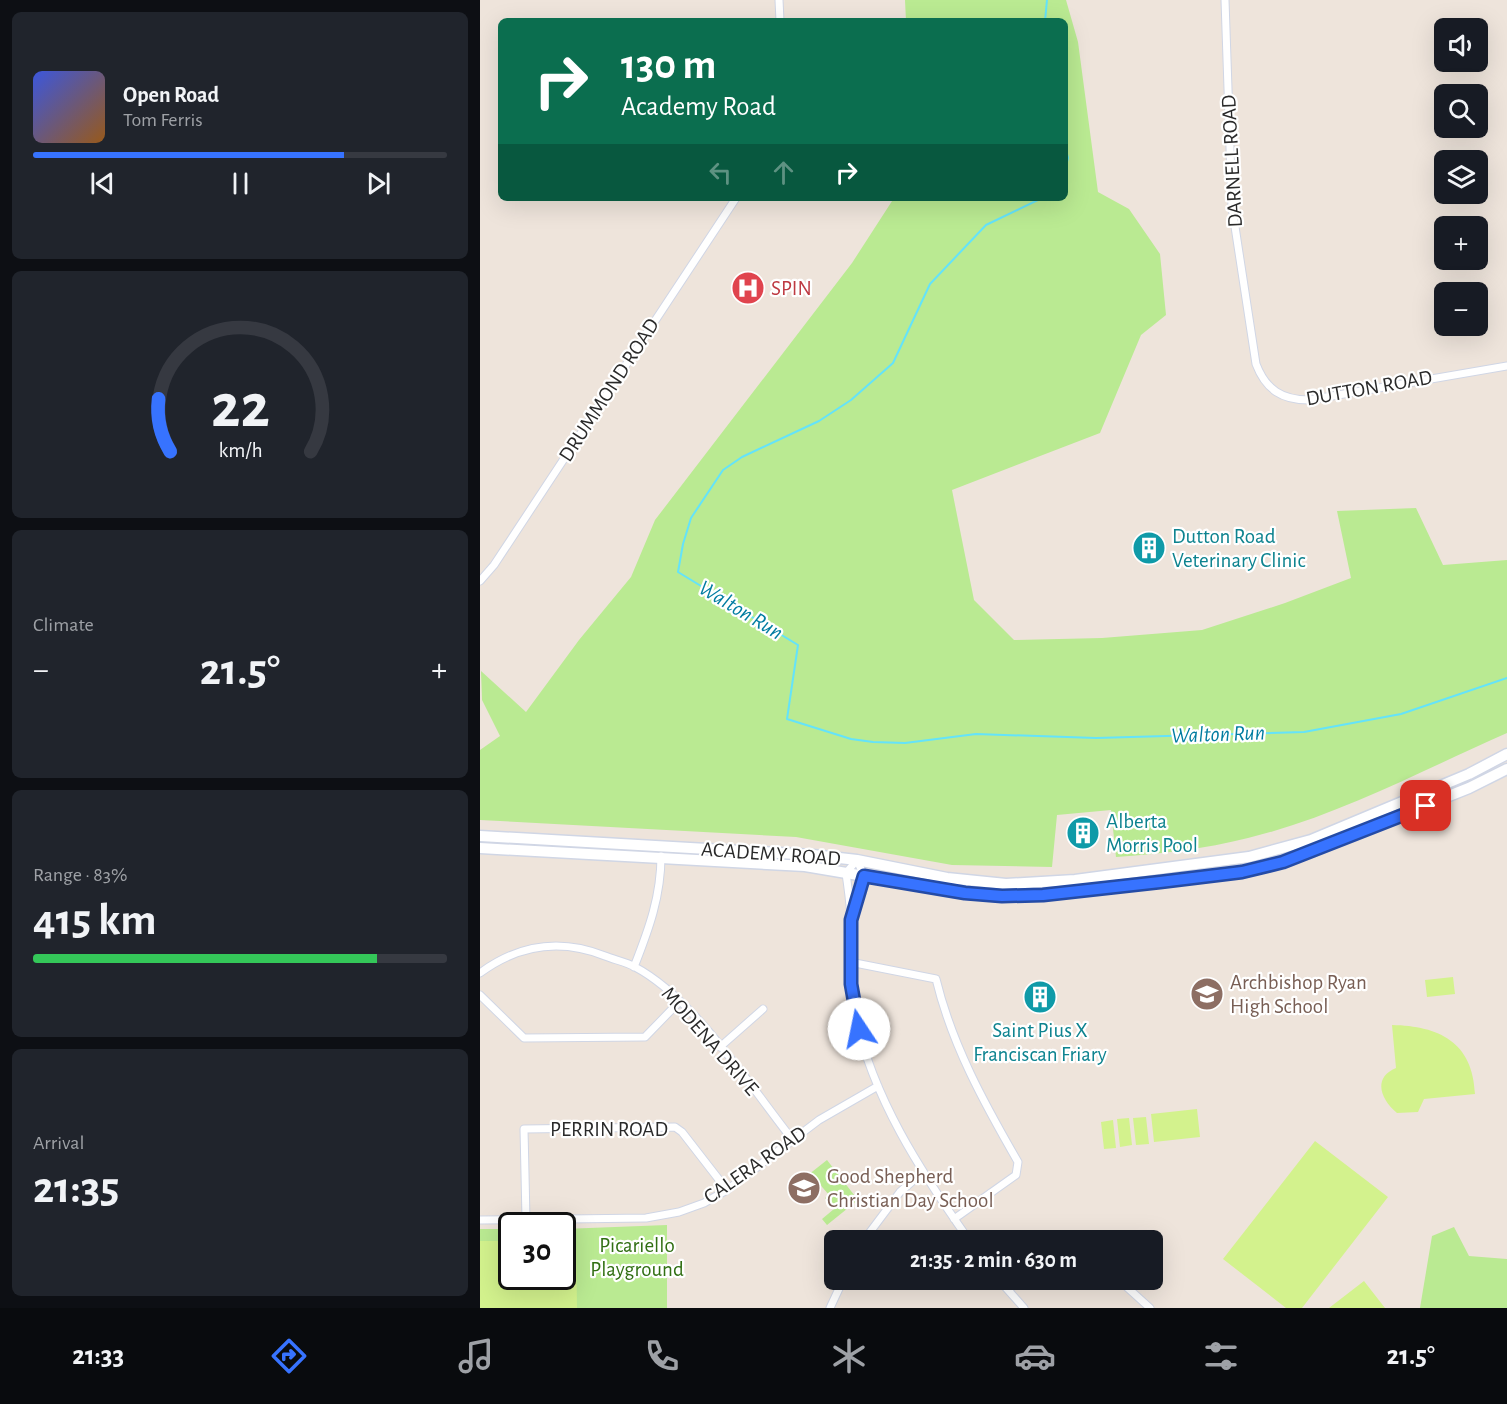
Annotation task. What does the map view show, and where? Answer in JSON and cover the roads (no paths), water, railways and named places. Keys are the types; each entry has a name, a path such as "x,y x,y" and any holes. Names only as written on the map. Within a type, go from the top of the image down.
{"main road":[{"name":"ACADEMY ROAD","path":"480,848 857,860 947,879 1006,884 1075,880 1250,858 1320,836 1469,774 1507,754"},
{"name":"ACADEMY ROAD","path":"480,836 805,866 965,893 1002,896 1043,895 1242,872 1283,862 1327,847 1469,788 1507,769"}],"street":[{"path":"779,0 780,18"},
{"name":"DARNELL ROAD","path":"1225,0 1232,207 1249,320"},
{"name":"DRUMMOND ROAD","path":"480,581 494,565 734,201"},
{"name":"DUTTON ROAD","path":"1249,320 1256,364 1262,380 1284,398 1295,400 1507,366"},
{"path":"634,967 656,907 661,881 661,853"},
{"path":"851,920 864,876 857,860 846,873 851,920 850,963 855,1014 878,1086 923,1172 962,1230"},
{"name":"MODENA DRIVE","path":"480,973 499,959 520,950 546,945 571,946 594,951 634,967 680,1001 720,1047 792,1139"},
{"path":"850,963 937,981 948,1023 969,1073 1018,1162 1016,1175 954,1219"},
{"path":"480,995 524,1038 645,1037 680,1001"},
{"path":"720,1047 763,1009"},
{"name":"CALERA ROAD","path":"576,1218 664,1216 704,1203 728,1190 792,1139 839,1107 878,1086"},
{"name":"PERRIN ROAD","path":"526,1212 524,1129 675,1127 682,1132 728,1190"},
{"path":"872,1230 900,1192 923,1172"},
{"name":"CALERA ROAD","path":"480,1220 498,1220"},
{"path":"830,1308 838,1290"},
{"path":"1008,1290 1024,1308"},
{"path":"1130,1290 1150,1308"}],"waterway":[{"name":"Walton Run","path":"1045,18 1047,0"},
{"name":"Walton Run","path":"1036,201 986,225 930,284 893,363 851,400 819,421 742,457 723,470 691,518 678,572 798,645 787,719 851,739 905,743 976,734 1096,738 1304,732 1401,714 1507,678"}],"place":[{"name":"SPIN","path":"748,288"},
{"name":"Dutton Road Veterinary Clinic","path":"1149,548"},
{"name":"Alberta Morris Pool","path":"1083,833"},
{"name":"Archbishop Ryan High School","path":"1207,994"},
{"name":"Saint Pius X Franciscan Friary","path":"1040,997"},
{"name":"Good Shepherd Christian Day School","path":"804,1188"}],"park label":[{"name":"Picariello Playground","path":"637,1257"}]}
